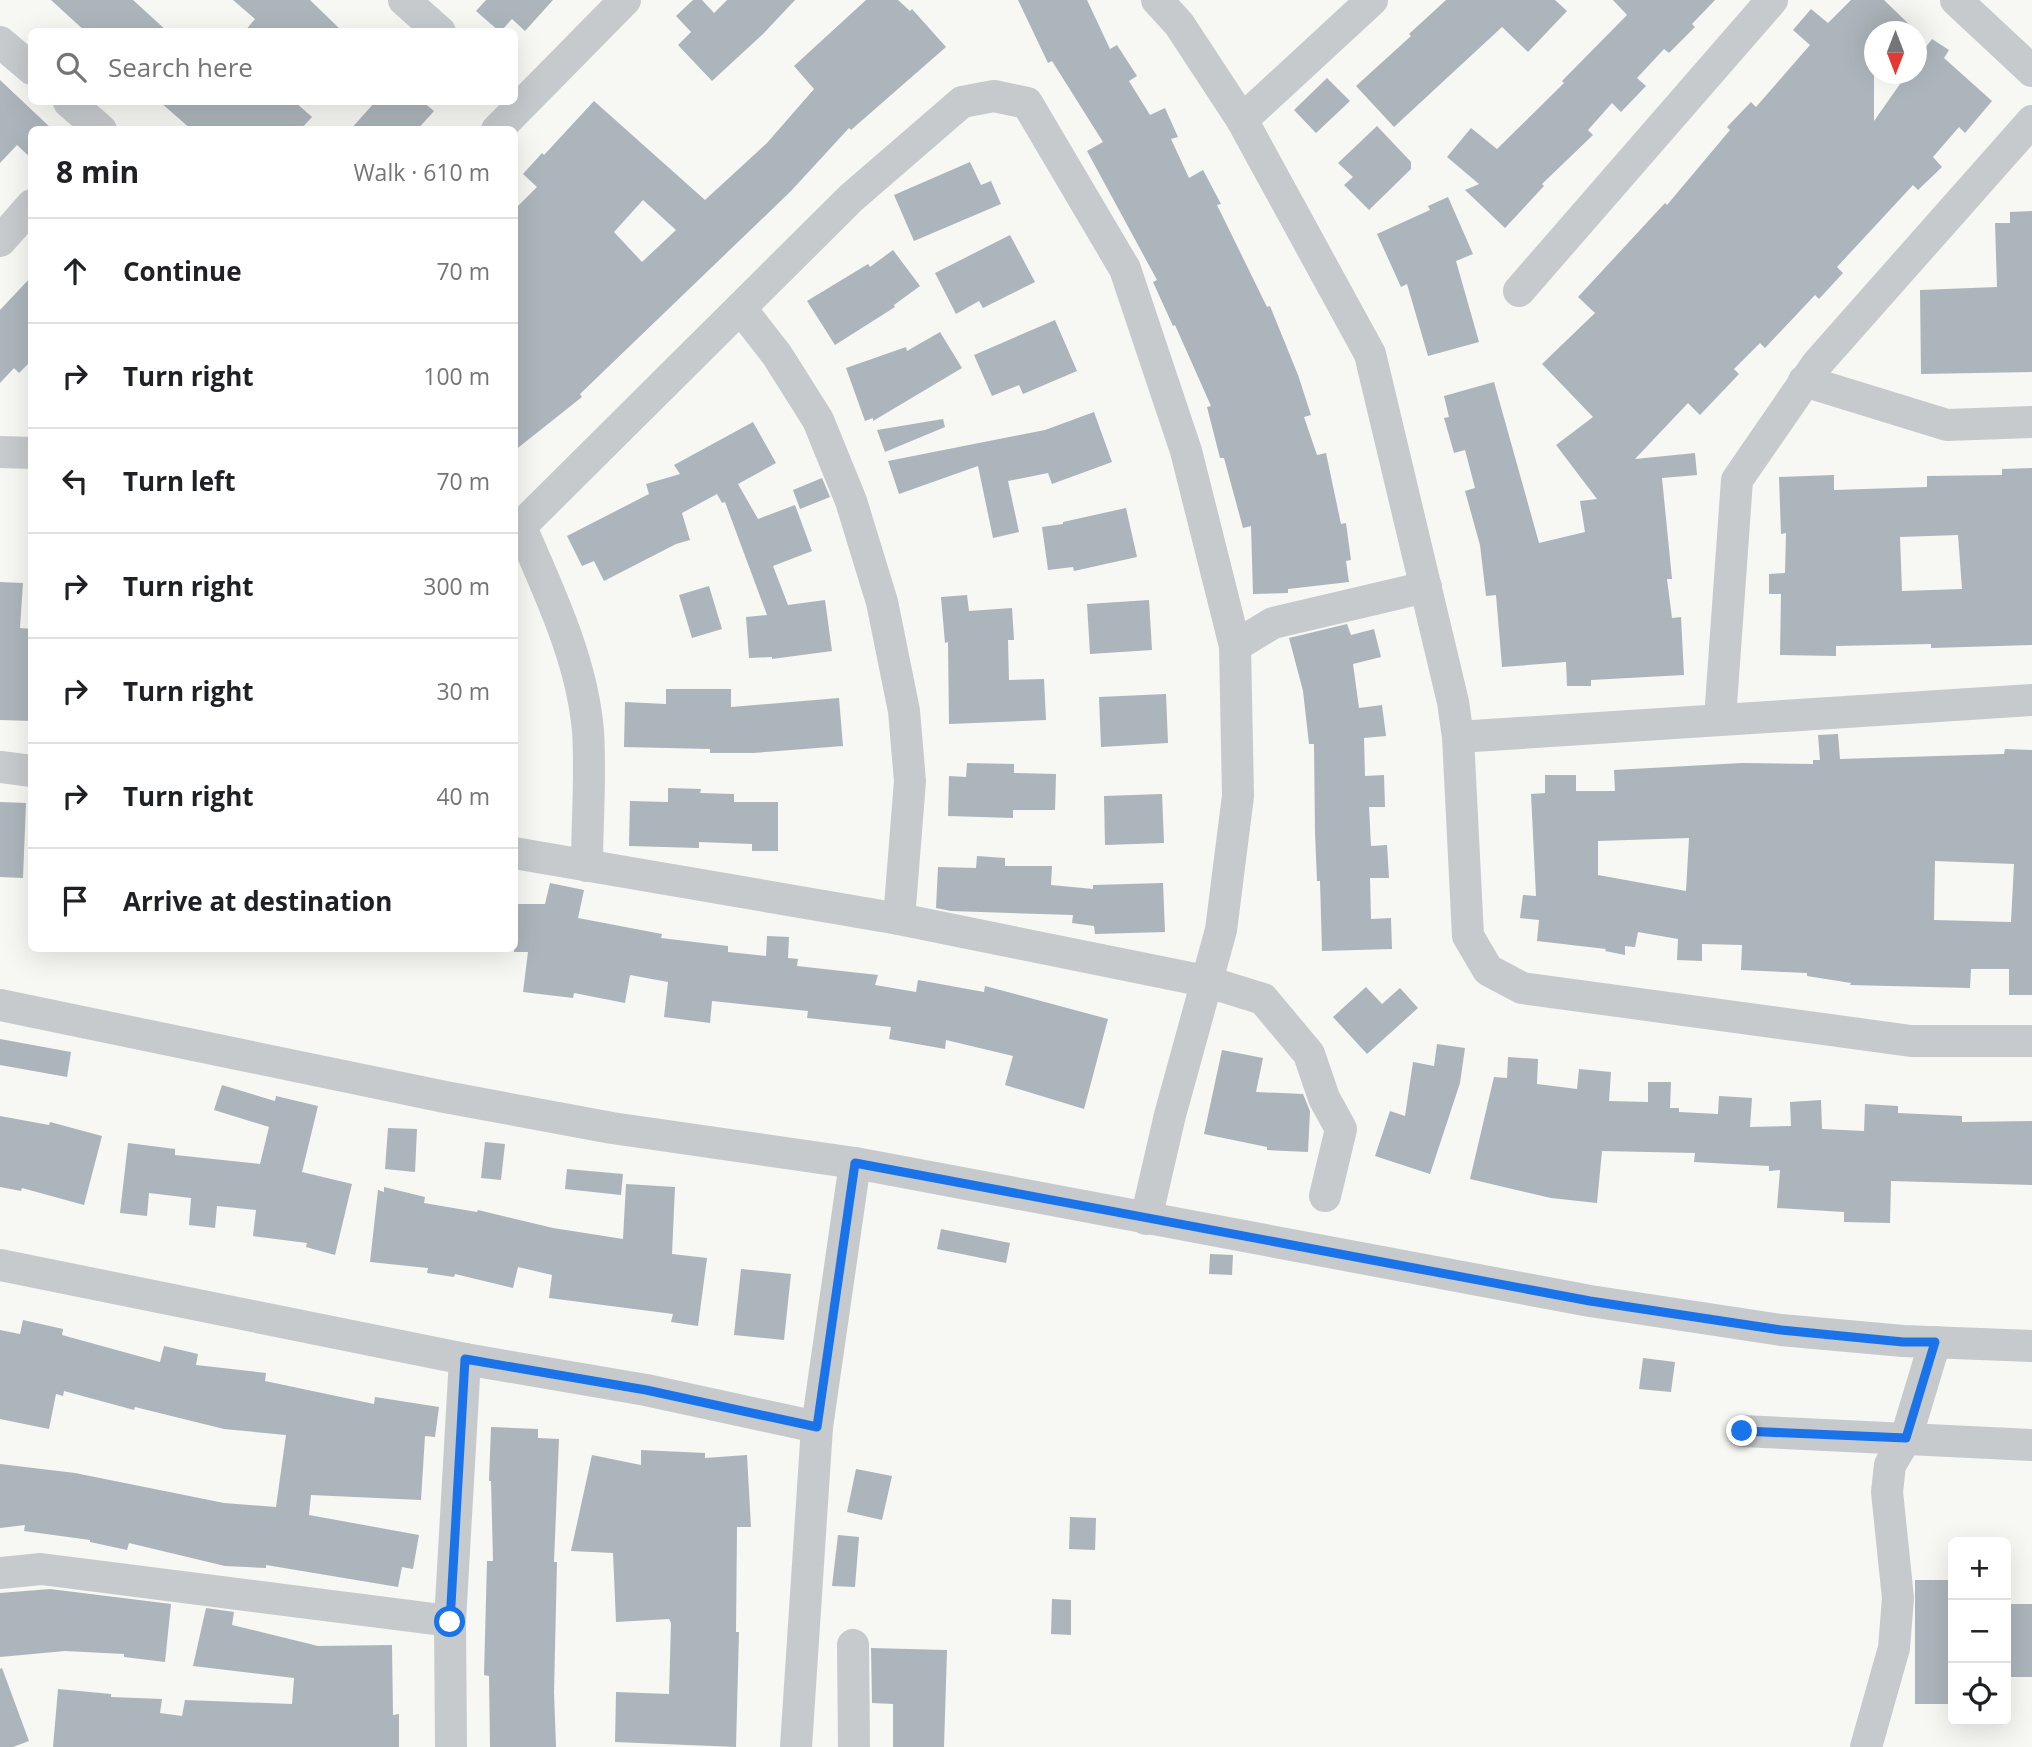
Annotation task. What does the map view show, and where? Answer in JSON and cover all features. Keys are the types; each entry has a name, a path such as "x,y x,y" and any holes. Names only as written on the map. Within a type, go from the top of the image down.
{"street":[{"path":"404,0 436,28"},
{"path":"519,101 625,0"},
{"path":"1157,0 1180,24 1242,120 1370,354 1453,702 1458,737 1468,936 1488,970 1522,988 1911,1041 2032,1041"},
{"path":"1242,120 1372,0"},
{"path":"1519,291 1772,0"},
{"path":"1956,0 2032,71"},
{"path":"0,42 28,66"},
{"path":"587,866 587,731 579,683 560,617 518,530 742,310 851,198 962,102 994,96 1027,103 1125,269 1185,451 1235,646 1238,796 1221,930 1170,1115 1146,1219"},
{"path":"72,105 96,126"},
{"path":"501,126 516,105"},
{"path":"1720,719 1737,480 1816,364 2032,121"},
{"path":"0,242 28,210"},
{"path":"742,310 777,355 818,420 851,501 882,602 904,711 909,781 899,919"},
{"path":"1804,381 1947,425 2032,422"},
{"path":"0,452 28,453"},
{"path":"1235,646 1273,623 1426,587"},
{"path":"1458,737 2032,700"},
{"path":"0,767 28,770"},
{"path":"518,854 899,919 1205,981 1263,999 1309,1054 1324,1098 1341,1129 1325,1196"},
{"path":"0,1005 561,1119 855,1163 1590,1301 1781,1330 1903,1342 2032,1346"},
{"path":"796,1747 817,1427 855,1163"},
{"path":"0,1265 465,1359 646,1390 817,1427"},
{"path":"1866,1747 1894,1648 1898,1598 1887,1492 1890,1465 1906,1438 1935,1342"},
{"path":"451,1747 450,1622 465,1359"},
{"path":"1742,1431 2032,1445"},
{"path":"0,1573 41,1569 450,1622"},
{"path":"853,1645 854,1747"}],"building":[{"path":"51,0 133,0 164,28 82,28"},
{"path":"233,0 310,0 339,28 247,28 255,19"},
{"path":"486,0 553,0 525,31 512,19 504,28 495,28 476,11"},
{"path":"693,0 702,0 714,13 727,0 795,0 712,81 678,45 691,32 676,16"},
{"path":"866,0 898,0 910,11 912,9 946,47 851,130 849,128 791,191 580,394 582,397 518,448 518,206 537,187 523,174 594,101 705,200 767,143 814,89 794,66","holes":["643,200 676,230 642,262 614,232"]},
{"path":"1018,0 1087,0 1110,49 1117,45 1137,76 1129,81 1150,115 1165,108 1178,137 1171,139 1189,178 1203,170 1221,204 1217,205 1267,307 1270,306 1298,375 1311,415 1304,417 1317,455 1326,453 1341,524 1346,523 1351,560 1346,561 1349,582 1288,589 1288,593 1253,594 1251,526 1243,528 1224,458 1220,458 1207,407 1211,406 1153,282 1157,280 1087,151 1103,142 1052,61 1048,63"},
{"path":"1446,0 1555,0 1567,11 1528,52 1502,27 1394,127 1356,86"},
{"path":"1613,0 1715,0 1692,24 1695,27 1669,53 1664,49 1637,78 1646,86 1621,112 1612,103 1588,130 1593,135 1542,184 1544,186 1505,228 1465,190 1479,184 1447,157 1471,128 1497,149 1564,83 1562,81 1627,15"},
{"path":"1851,0 1884,0 1906,21 1864,21 1864,84 1874,84 1874,121 1900,84 1927,84 1927,46 1932,39 1949,50 1944,58 1992,101 1965,133 1959,127 1933,157 1942,167 1918,190 1913,185 1837,267 1843,273 1819,299 1815,295 1765,348 1760,343 1734,369 1739,374 1700,415 1688,403 1635,459 1695,453 1697,475 1662,478 1672,579 1667,579 1672,618 1681,617 1684,675 1591,680 1591,686 1567,686 1566,662 1502,667 1496,595 1486,596 1480,545 1465,491 1475,488 1465,450 1454,453 1444,418 1449,417 1444,396 1494,382 1539,543 1585,532 1580,501 1597,499 1556,445 1593,417 1542,364 1595,313 1578,297 1665,203 1667,205 1730,130 1727,127 1751,102 1756,107 1810,45 1793,30 1811,9 1828,23"},
{"path":"1327,78 1350,101 1316,133 1294,110"},
{"path":"0,80 49,126 28,126 28,155 17,145 0,163"},
{"path":"163,105 298,105 312,117 304,126 187,126"},
{"path":"372,105 427,105 434,111 421,126 354,126"},
{"path":"1377,126 1411,162 1411,169 1369,210 1344,185 1353,177 1338,163"},
{"path":"970,162 981,185 991,181 1001,204 914,241 894,195"},
{"path":"1448,197 1473,254 1456,261 1479,342 1428,356 1407,284 1401,287 1377,234 1430,210 1428,206"},
{"path":"2032,211 2032,372 1921,374 1920,290 1997,287 1995,223 2010,223 2010,212"},
{"path":"1010,235 1035,282 983,308 979,301 956,314 935,273"},
{"path":"893,250 920,286 894,305 895,307 835,345 807,301 868,264 870,267"},
{"path":"28,280 28,364 19,373 14,368 0,383 0,310"},
{"path":"1055,320 1077,371 1023,394 1019,385 992,396 974,355"},
{"path":"940,332 962,368 873,421 873,418 865,421 846,368 906,347 907,351"},
{"path":"1094,412 1112,462 1052,484 1048,473 1008,481 1019,532 993,538 978,466 899,494 888,461 1045,430"},
{"path":"943,419 945,427 885,452 877,430"},
{"path":"753,422 776,463 738,484 758,519 795,505 812,551 773,566 788,605 825,600 832,651 772,659 749,658 746,617 767,615 725,502 722,503 717,494 682,513 690,540 676,544 604,581 594,561 582,566 567,536 649,494 646,484 680,474 674,465"},
{"path":"2032,468 2032,645 1931,648 1931,644 1836,646 1836,656 1780,655 1781,594 1769,594 1769,574 1785,573 1786,533 1781,534 1779,477 1834,475 1834,490 1927,487 1927,476 2002,475 2002,469","holes":["1958,535 1962,589 1902,591 1900,537"]},
{"path":"822,478 830,497 800,509 793,490"},
{"path":"1126,508 1137,557 1074,571 1073,567 1048,570 1042,527"},
{"path":"0,582 23,583 20,628 28,629 28,721 0,720"},
{"path":"709,586 722,629 692,638 679,595"},
{"path":"967,595 969,611 1012,608 1014,640 1008,640 1009,680 1044,679 1046,720 949,724 948,642 945,643 941,597"},
{"path":"1149,600 1152,650 1090,654 1087,604"},
{"path":"1347,624 1351,635 1374,629 1381,657 1353,664 1359,708 1382,705 1386,736 1364,738 1365,776 1384,775 1385,807 1369,807 1371,846 1387,845 1389,878 1370,878 1371,919 1391,918 1392,949 1322,951 1320,881 1317,881 1315,833 1314,744 1309,744 1303,691 1289,638"},
{"path":"666,689 731,689 731,707 839,698 843,746 753,753 624,747 625,702 666,704"},
{"path":"1166,694 1168,743 1101,747 1099,697"},
{"path":"1838,734 1840,759 2004,754 2005,749 2032,750 2032,995 2009,995 2009,969 1971,969 1970,988 1850,985 1851,983 1807,976 1807,973 1741,970 1742,945 1702,944 1702,961 1677,960 1678,939 1638,932 1635,947 1625,946 1625,955 1605,951 1606,949 1537,941 1539,920 1520,918 1523,895 1536,896 1531,794 1545,793 1545,775 1576,775 1576,791 1615,791 1614,770 1742,763 1813,764 1813,760 1820,760 1818,735","holes":["1689,838 1686,891 1598,875 1598,841","1935,861 2014,864 2011,922 1934,920"]},
{"path":"967,763 1014,764 1014,773 1056,774 1055,810 1013,810 1013,818 948,816 949,776 966,777"},
{"path":"668,788 734,794 734,802 778,802 778,851 752,851 752,844 699,842 699,848 629,846 630,801 668,802"},
{"path":"1162,794 1164,843 1105,845 1104,796"},
{"path":"0,802 26,803 23,878 0,877"},
{"path":"977,856 1005,858 1005,866 1052,866 1051,885 1093,889 1093,885 1163,883 1165,932 1095,934 1094,926 1072,923 1073,915 951,911 936,908 938,867 976,868"},
{"path":"550,883 584,890 578,918 662,934 661,938 728,946 728,952 766,956 767,936 789,937 788,958 798,959 797,966 878,975 875,985 916,992 918,980 984,992 985,986 1108,1019 1084,1109 1005,1085 1013,1056 946,1040 945,1049 889,1039 891,1027 807,1018 808,1011 712,1001 710,1023 664,1017 668,982 630,975 625,1003 574,993 573,998 523,992 528,952 518,952 518,904 545,904"},
{"path":"1366,987 1382,1004 1400,988 1418,1008 1367,1054 1333,1017"},
{"path":"0,1039 71,1052 67,1077 0,1065"},
{"path":"1437,1044 1465,1048 1460,1083 1430,1174 1375,1156 1390,1111 1405,1116 1413,1062 1434,1066"},
{"path":"1222,1050 1263,1058 1256,1092 1303,1094 1310,1111 1308,1152 1267,1150 1267,1147 1204,1134"},
{"path":"1508,1057 1538,1059 1537,1084 1577,1089 1579,1069 1611,1072 1609,1101 1648,1102 1648,1082 1671,1082 1670,1108 1679,1108 1679,1112 1718,1114 1719,1096 1752,1098 1750,1127 1791,1126 1790,1102 1821,1100 1822,1129 1864,1131 1865,1104 1898,1106 1898,1113 1962,1116 1962,1122 2032,1121 2032,1185 1891,1181 1890,1223 1844,1222 1844,1212 1777,1208 1780,1170 1769,1171 1769,1166 1694,1162 1695,1153 1602,1151 1597,1203 1551,1198 1470,1179 1494,1077 1507,1078"},
{"path":"222,1085 275,1101 276,1096 318,1106 302,1172 352,1184 335,1255 306,1247 307,1243 253,1236 256,1210 217,1206 215,1228 189,1225 191,1198 149,1193 147,1216 120,1213 128,1143 175,1149 175,1155 260,1164 269,1127 214,1110"},
{"path":"0,1116 49,1125 50,1122 102,1136 84,1205 22,1188 21,1191 0,1187"},
{"path":"388,1128 417,1129 415,1172 385,1169"},
{"path":"485,1142 505,1144 501,1180 481,1178"},
{"path":"567,1169 623,1174 621,1195 565,1189"},
{"path":"626,1184 675,1187 672,1254 707,1258 698,1326 671,1322 673,1314 549,1298 552,1275 518,1267 513,1288 455,1274 454,1277 427,1273 428,1268 370,1262 378,1190 384,1192 384,1187 425,1197 424,1203 477,1212 478,1210 553,1228 623,1239"},
{"path":"941,1229 1010,1243 1006,1263 937,1249"},
{"path":"1210,1254 1233,1255 1232,1275 1209,1274"},
{"path":"741,1269 791,1274 784,1340 734,1335"},
{"path":"23,1320 63,1329 62,1335 160,1362 164,1346 198,1354 196,1365 266,1373 265,1381 374,1404 375,1397 439,1407 435,1437 425,1436 421,1500 311,1495 309,1515 419,1535 413,1569 402,1567 398,1587 266,1565 266,1568 225,1566 129,1543 127,1550 90,1540 24,1531 25,1525 0,1528 0,1464 75,1473 224,1503 276,1507 286,1435 224,1429 135,1407 134,1410 64,1391 63,1396 56,1394 49,1429 0,1419 0,1330 20,1334"},
{"path":"1643,1358 1675,1362 1671,1392 1639,1389"},
{"path":"491,1427 538,1429 538,1438 559,1439 554,1562 557,1562 554,1692 556,1747 490,1747 489,1676 484,1675 487,1561 493,1561 489,1481"},
{"path":"641,1450 705,1453 705,1458 747,1455 751,1527 737,1527 736,1632 739,1632 736,1747 615,1742 616,1692 669,1694 671,1623 669,1619 616,1622 613,1553 571,1551 592,1455 641,1465"},
{"path":"856,1469 892,1476 882,1520 847,1512"},
{"path":"1070,1517 1096,1518 1095,1550 1069,1549"},
{"path":"838,1535 859,1537 855,1587 832,1586"},
{"path":"1915,1580 1948,1580 1948,1704 1915,1704"},
{"path":"50,1589 171,1604 165,1662 124,1657 124,1654 65,1651 0,1657 0,1593"},
{"path":"1052,1599 1071,1600 1071,1635 1051,1634"},
{"path":"2011,1604 2032,1604 2032,1677 2011,1677"},
{"path":"206,1608 234,1612 232,1625 318,1646 392,1645 393,1715 399,1714 399,1747 53,1747 58,1689 111,1694 111,1697 162,1699 160,1713 182,1716 185,1700 292,1704 294,1678 193,1666"},
{"path":"871,1648 947,1650 944,1747 893,1747 893,1704 872,1703"},
{"path":"2,1668 29,1741 13,1747 0,1747"}],"route":[{"path":"450,1622 465,1359 646,1390 817,1427 855,1163 1590,1301 1781,1330 1903,1342 1935,1342 1906,1438 1742,1431"}]}
